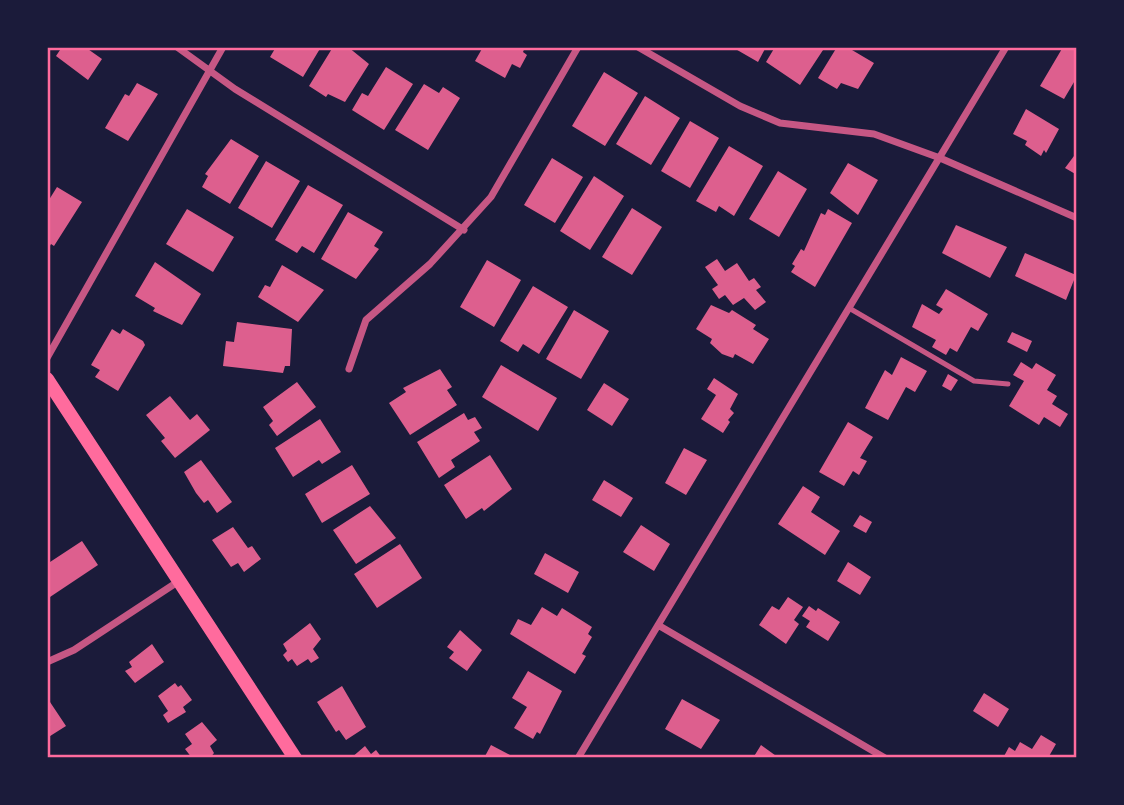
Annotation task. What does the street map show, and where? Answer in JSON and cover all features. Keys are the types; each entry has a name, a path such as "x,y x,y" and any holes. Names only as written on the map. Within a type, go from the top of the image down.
{"main road":[{"path":"47,379 295,758"}],"street":[{"path":"177,47 235,89 464,230"},
{"path":"47,358 223,47"},
{"path":"349,369 366,320 464,230 491,197 578,47"},
{"path":"638,47 740,106 780,123 874,134 940,158 1077,218"},
{"path":"578,758 1006,47"},
{"path":"47,662 74,650 179,581"},
{"path":"658,625 886,758"}],"lane":[{"path":"849,308 974,381 1008,384"}],"building":[{"path":"62,47 85,47 102,59 88,80 56,56"},
{"path":"276,47 321,47 303,77 270,57"},
{"path":"333,47 348,47 369,64 345,102 328,94 326,97 309,86"},
{"path":"483,47 525,47 523,52 527,55 520,68 512,64 505,78 475,61"},
{"path":"732,47 766,47 758,62"},
{"path":"775,47 825,47 800,85 766,62"},
{"path":"837,47 854,47 852,50 874,63 858,89 841,83 837,89 818,78"},
{"path":"1063,47 1077,47 1077,77 1064,99 1040,86"},
{"path":"386,67 413,84 384,130 352,110 362,93 368,96"},
{"path":"604,72 638,93 605,146 572,126"},
{"path":"137,83 158,94 128,141 105,128 125,94 129,96"},
{"path":"424,84 439,93 443,87 460,98 428,150 395,130"},
{"path":"645,96 680,118 651,165 616,144"},
{"path":"1026,109 1059,129 1046,153 1044,150 1041,156 1025,145 1027,141 1013,134"},
{"path":"690,121 719,138 690,188 661,171"},
{"path":"231,139 259,156 230,204 202,187 208,176 205,174"},
{"path":"729,146 763,166 734,216 719,206 716,212 696,201"},
{"path":"1077,152 1077,175 1065,168"},
{"path":"552,158 583,177 555,223 524,205"},
{"path":"266,161 300,181 272,228 238,208"},
{"path":"848,163 878,180 858,215 830,193"},
{"path":"778,171 807,189 779,237 749,219"},
{"path":"594,176 624,196 590,250 560,231"},
{"path":"308,185 343,205 314,253 302,246 297,253 275,240"},
{"path":"57,187 82,202 54,246 51,244 47,251 47,203"},
{"path":"632,208 662,227 632,275 602,257"},
{"path":"187,209 234,237 213,272 166,244"},
{"path":"828,209 852,223 815,287 791,272 795,266 792,264 801,249 804,251 821,213 825,215"},
{"path":"348,212 383,232 374,246 379,249 356,279 321,259"},
{"path":"956,225 1007,247 990,278 942,253"},
{"path":"1025,253 1076,275 1066,300 1015,276"},
{"path":"717,259 725,271 737,263 749,281 754,278 761,287 756,290 766,302 755,310 744,298 733,305 725,295 719,299 712,289 718,285 705,267"},
{"path":"487,260 521,280 494,327 460,307"},
{"path":"155,262 201,294 182,325 153,311 155,308 135,296"},
{"path":"282,265 324,290 298,322 258,297 265,285 270,287"},
{"path":"533,286 568,307 539,354 523,344 518,352 500,341"},
{"path":"946,289 988,314 978,331 971,327 957,352 950,348 946,355 932,347 936,340 912,327 922,304 939,314 943,309 936,305"},
{"path":"711,305 729,313 732,310 756,325 753,329 769,339 753,364 735,354 733,358 722,354 710,343 712,339 696,329"},
{"path":"574,310 609,331 581,379 546,359"},
{"path":"237,322 292,329 290,366 285,366 283,373 223,366 226,341 234,342"},
{"path":"112,329 120,334 123,329 145,345 118,391 95,377 100,370 91,365"},
{"path":"1012,332 1032,341 1027,352 1007,342"},
{"path":"901,357 927,371 915,392 906,387 888,420 865,408 885,370 892,375"},
{"path":"1021,362 1032,369 1036,363 1056,375 1047,390 1057,396 1052,404 1068,414 1060,427 1044,417 1039,425 1009,406 1024,381 1013,375"},
{"path":"501,365 557,398 538,431 482,397"},
{"path":"440,369 452,387 447,390 457,405 410,435 389,403 406,392 403,388"},
{"path":"948,374 958,380 951,391 942,386"},
{"path":"714,378 738,394 730,409 734,413 723,433 701,419 716,395 707,389"},
{"path":"297,382 316,407 277,436 269,425 273,421 263,407"},
{"path":"604,383 629,399 612,426 587,410"},
{"path":"170,396 190,420 197,414 210,430 175,458 161,441 165,438 146,415"},
{"path":"464,413 468,420 475,417 482,428 474,432 480,441 451,460 455,467 439,478 417,442"},
{"path":"320,419 341,452 322,464 319,460 293,477 275,448"},
{"path":"848,422 873,437 860,458 867,461 859,475 853,471 844,486 819,472"},
{"path":"684,448 707,460 686,495 665,483"},
{"path":"490,455 512,489 484,511 482,508 466,519 444,485"},
{"path":"201,460 232,502 217,513 208,500 204,503 184,472"},
{"path":"352,465 370,494 322,523 305,494"},
{"path":"604,480 633,498 621,517 592,500"},
{"path":"803,486 820,497 811,512 840,531 825,555 778,524"},
{"path":"370,506 396,538 356,564 333,530"},
{"path":"860,515 872,522 866,533 853,526"},
{"path":"641,525 670,544 654,571 623,552"},
{"path":"233,527 248,548 252,546 261,559 244,572 238,563 231,567 212,540"},
{"path":"82,541 98,565 47,599 47,564"},
{"path":"400,544 422,578 377,608 354,574"},
{"path":"545,553 579,572 568,593 534,574"},
{"path":"848,562 871,577 860,595 837,581"},
{"path":"788,597 803,607 794,620 799,624 786,644 759,625 772,606 779,610"},
{"path":"809,606 816,611 818,608 840,622 828,641 806,627 810,621 802,616"},
{"path":"542,607 557,616 562,608 592,627 588,634 592,637 582,654 586,656 575,674 510,634 518,619 531,625"},
{"path":"310,623 321,639 313,649 319,658 311,663 308,659 297,666 292,659 288,662 283,655 287,651 283,644"},
{"path":"460,630 482,650 467,671 449,658 454,652 447,647"},
{"path":"152,644 164,662 135,683 125,671 132,667 129,662"},
{"path":"528,671 562,691 540,734 537,732 533,739 514,728 527,707 512,698"},
{"path":"175,683 178,687 181,685 192,700 183,707 186,712 168,723 163,715 168,711 158,696"},
{"path":"342,686 366,727 346,740 339,730 336,732 317,702"},
{"path":"984,693 1009,709 998,727 973,711"},
{"path":"682,699 720,720 701,749 665,729"},
{"path":"50,702 66,726 47,738 47,704"},
{"path":"202,722 217,740 210,746 214,753 210,758 192,758 185,749 192,744 185,734"},
{"path":"1041,735 1056,744 1048,758 1003,758 1009,747 1015,751 1020,742 1032,749"},
{"path":"491,745 510,755 508,758 484,758"},
{"path":"761,745 779,758 753,758"},
{"path":"365,746 371,754 376,750 382,758 351,758"}]}
